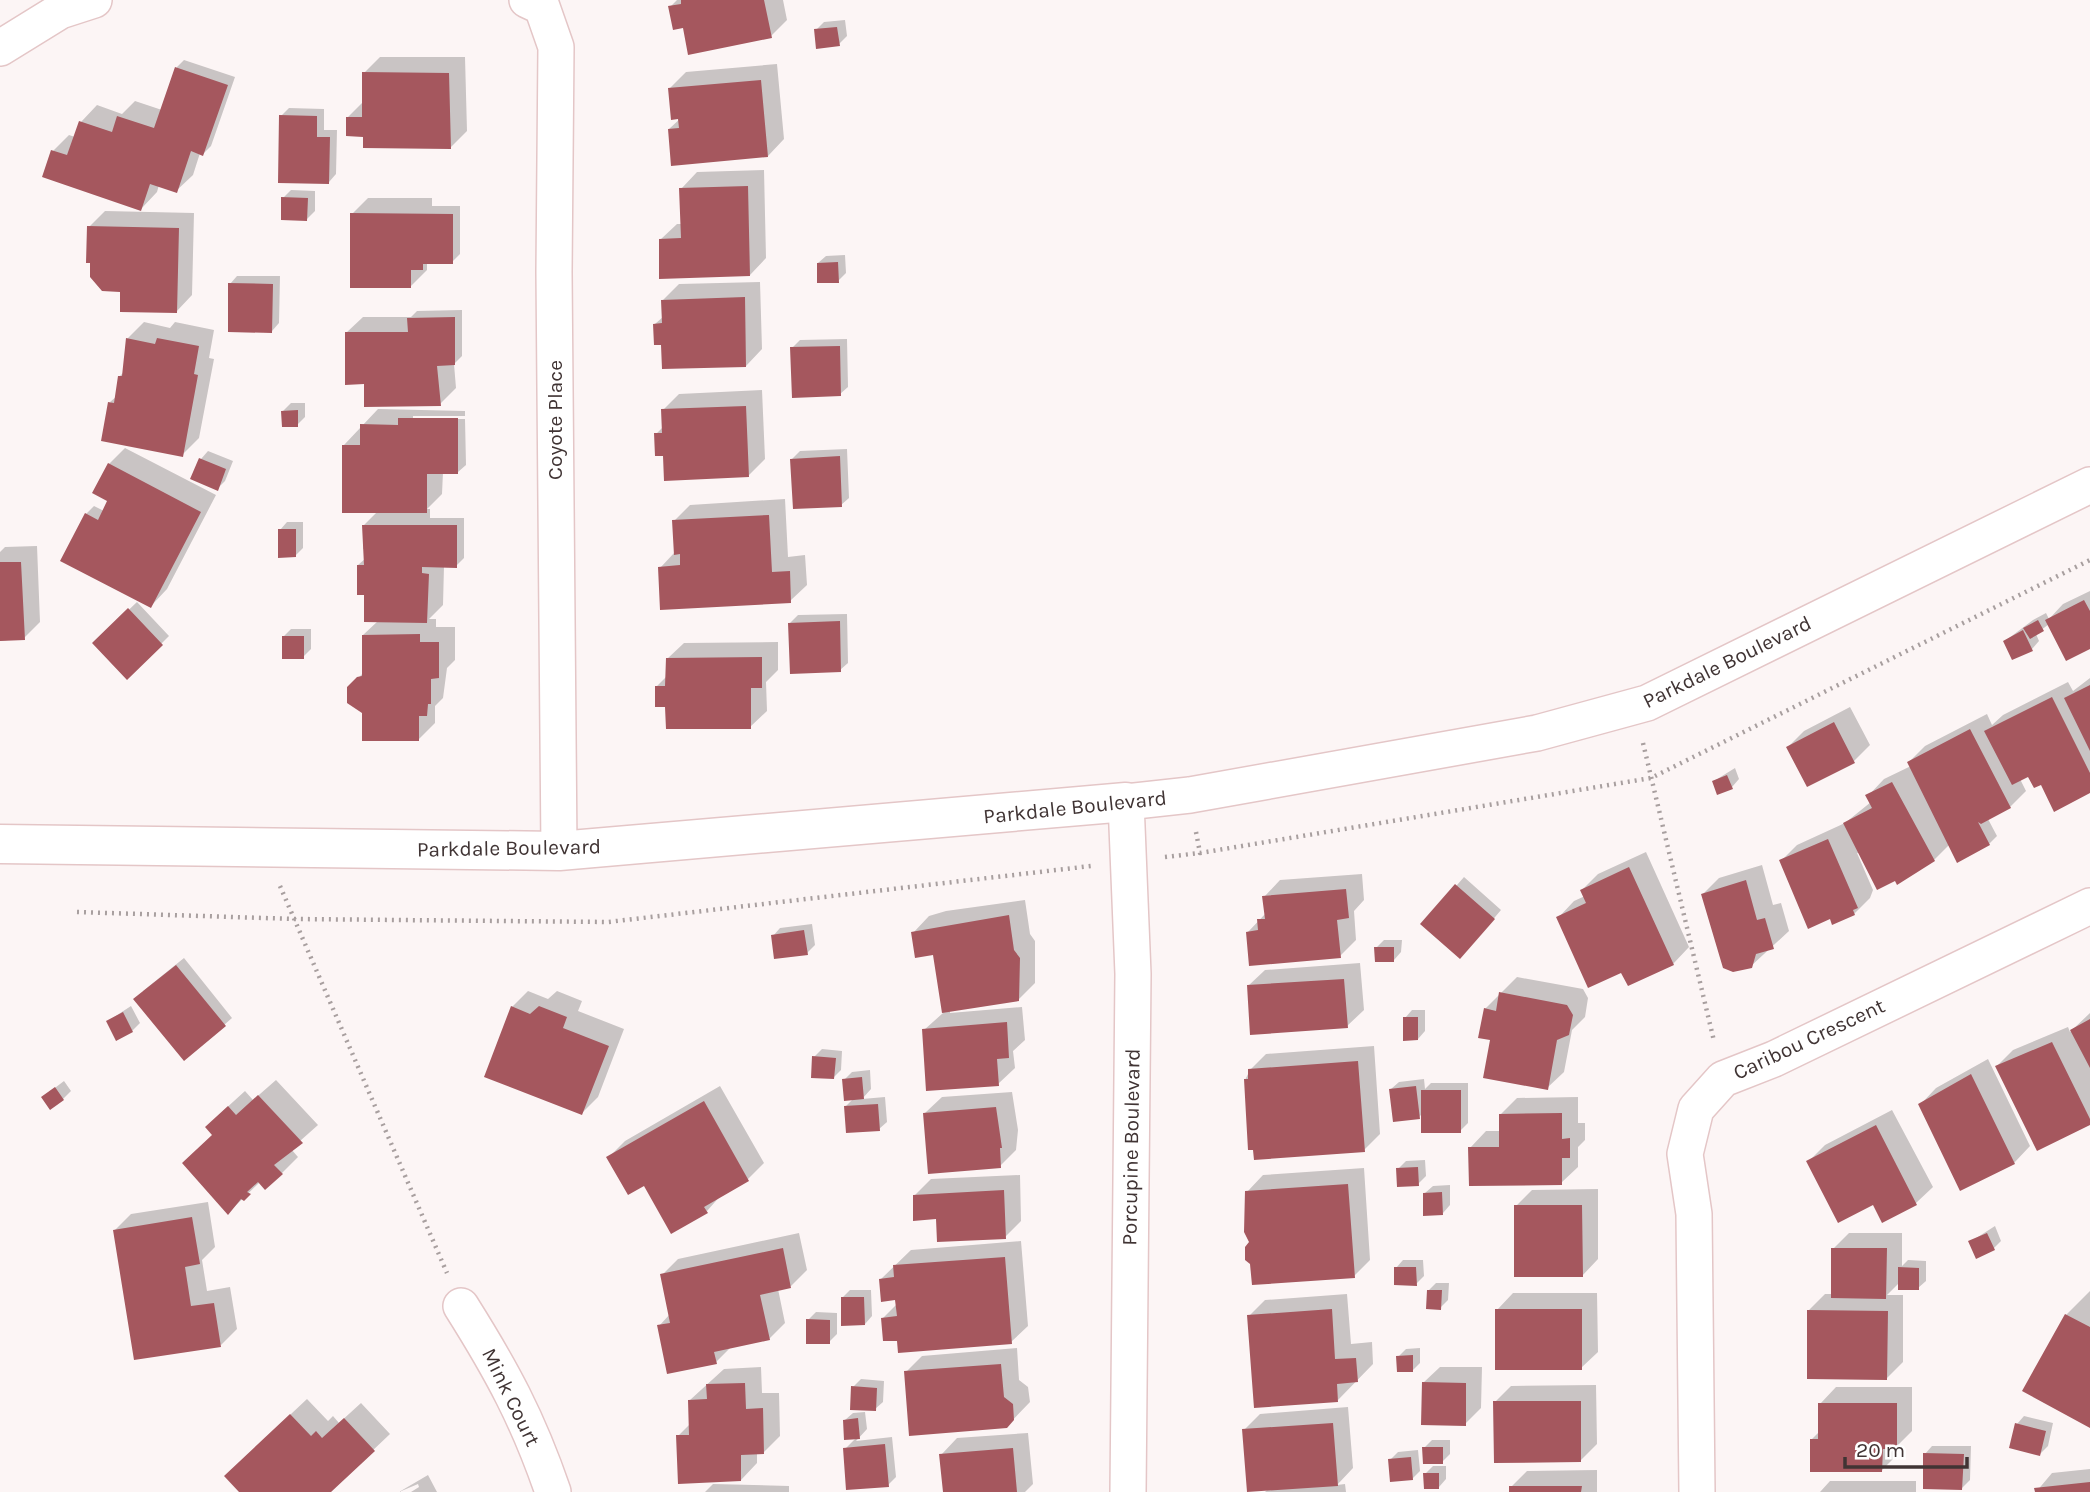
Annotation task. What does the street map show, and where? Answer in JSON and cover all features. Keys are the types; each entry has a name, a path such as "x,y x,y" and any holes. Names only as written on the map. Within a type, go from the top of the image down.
{"street":[{"path":"0,48 60,11 94,0"},
{"name":"Coyote Place","path":"527,0 542,7 556,47 554,247 559,851"},
{"name":"Parkdale Boulevard","path":"0,844 559,851 1190,795 1537,733 1634,707 2090,485"},
{"name":"Porcupine Boulevard","path":"1126,802 1133,974 1128,1492"},
{"name":"Caribou Crescent","path":"1697,1492 1694,1214 1685,1154 1696,1110 1723,1079 1774,1059 2090,906"},
{"name":"Mink Court","path":"461,1306 506,1377 530,1427 553,1492"}],"path":[{"path":"1634,707 1723,1079"},
{"path":"264,848 461,1306"},
{"path":"76,912 295,919 608,922 1200,853"}],"building":[{"path":"681,0 764,0 772,38 688,55 683,28 673,30 668,6 681,4"},
{"path":"837,27 840,46 816,49 814,29"},
{"path":"175,67 228,85 203,156 191,151 177,193 150,184 141,211 42,177 51,150 67,155 79,121 112,132 117,116 154,128"},
{"path":"362,72 449,73 451,149 363,148 363,137 346,136 346,117 362,117"},
{"path":"761,80 768,157 671,166 668,129 679,128 678,119 671,120 668,88"},
{"path":"279,115 317,116 317,137 330,137 329,184 278,183"},
{"path":"748,186 750,276 659,279 659,239 681,238 679,188"},
{"path":"281,197 308,198 307,221 281,220"},
{"path":"350,213 453,214 453,264 423,264 423,270 411,270 411,288 350,288"},
{"path":"87,226 179,228 177,313 120,312 120,292 102,291 90,277 90,263 86,263"},
{"path":"838,262 839,283 817,283 817,263"},
{"path":"228,283 273,284 272,333 228,332"},
{"path":"745,297 746,367 662,369 661,345 654,345 653,324 662,323 661,300"},
{"path":"455,317 455,365 437,366 441,406 364,407 364,384 345,385 345,332 408,332 407,318"},
{"path":"126,338 155,344 157,338 199,346 194,374 198,375 183,457 101,441 108,402 114,403 118,376 122,376"},
{"path":"840,346 841,396 792,398 790,347"},
{"path":"746,406 749,477 664,481 663,456 655,456 654,433 662,433 661,409"},
{"path":"298,410 298,427 282,427 281,411"},
{"path":"398,418 458,418 458,474 427,474 427,513 342,513 342,445 360,445 360,424 398,425"},
{"path":"840,456 842,507 793,509 790,459"},
{"path":"199,458 226,469 218,491 190,479"},
{"path":"108,463 201,512 151,608 60,561 85,513 98,520 107,501 92,493"},
{"path":"769,515 772,572 790,571 791,603 660,610 658,567 680,565 680,554 674,555 672,520"},
{"path":"362,525 457,525 457,568 422,567 422,573 429,574 427,623 364,622 364,595 357,595 357,565 364,565"},
{"path":"278,529 296,529 296,557 278,558"},
{"path":"0,562 21,562 25,640 0,641"},
{"path":"2084,600 2090,611 2090,649 2066,661 2045,620"},
{"path":"128,608 163,645 127,680 92,643"},
{"path":"2038,620 2044,631 2030,639 2023,628"},
{"path":"840,621 841,672 790,674 788,623"},
{"path":"2023,630 2033,651 2012,660 2003,641"},
{"path":"420,634 420,642 439,642 439,678 431,679 431,704 428,704 427,716 419,716 419,741 362,741 362,713 347,703 347,687 357,677 362,676 362,635"},
{"path":"282,636 304,636 304,659 282,659"},
{"path":"762,657 762,688 751,688 751,729 666,729 665,707 655,707 655,686 665,686 666,658"},
{"path":"2090,685 2090,751 2064,698"},
{"path":"2052,697 2090,773 2090,793 2054,812 2041,785 2034,788 2028,777 2012,785 1984,731"},
{"path":"1834,722 1855,763 1807,787 1786,747"},
{"path":"1970,729 2011,808 1981,824 1978,822 1990,845 1957,863 1907,762"},
{"path":"1727,775 1733,789 1717,795 1712,781"},
{"path":"1892,782 1935,861 1897,885 1895,881 1877,890 1843,823 1872,808 1865,795"},
{"path":"1828,839 1858,908 1853,910 1855,915 1832,925 1830,919 1808,929 1779,860"},
{"path":"1629,867 1674,965 1628,986 1621,973 1588,988 1556,917 1586,903 1580,890"},
{"path":"1746,880 1757,920 1765,918 1774,949 1756,954 1752,968 1733,972 1723,968 1701,894"},
{"path":"1455,884 1495,919 1460,959 1420,924"},
{"path":"1346,889 1349,918 1337,920 1341,958 1249,966 1246,932 1258,930 1257,919 1265,919 1262,896"},
{"path":"1009,915 1014,950 1020,958 1019,1001 942,1013 933,955 915,958 911,932"},
{"path":"804,930 808,955 774,959 771,935"},
{"path":"1374,947 1394,947 1394,962 1375,962"},
{"path":"176,965 226,1026 184,1061 133,999"},
{"path":"1344,979 1348,1028 1250,1035 1247,985"},
{"path":"1499,992 1567,1005 1573,1015 1569,1035 1557,1040 1548,1090 1483,1078 1490,1040 1478,1038 1484,1008 1496,1011"},
{"path":"511,1006 530,1014 539,1006 567,1017 563,1028 609,1046 582,1115 484,1077"},
{"path":"123,1012 133,1032 116,1041 106,1021"},
{"path":"1403,1017 1418,1017 1418,1040 1403,1041"},
{"path":"2090,1019 2090,1068 2070,1030"},
{"path":"1007,1022 1009,1058 997,1059 999,1086 926,1091 922,1029"},
{"path":"2052,1042 2090,1119 2090,1125 2037,1151 1995,1066"},
{"path":"812,1056 836,1058 834,1079 811,1078"},
{"path":"1358,1061 1365,1152 1254,1160 1253,1150 1248,1150 1244,1079 1248,1079 1248,1069"},
{"path":"1971,1074 2015,1164 1960,1191 1918,1104"},
{"path":"862,1077 864,1099 844,1101 842,1079"},
{"path":"1416,1086 1420,1119 1393,1122 1389,1089"},
{"path":"55,1087 64,1100 50,1110 41,1097"},
{"path":"1421,1090 1461,1090 1461,1133 1421,1133"},
{"path":"258,1095 303,1143 274,1165 283,1174 265,1190 258,1182 247,1192 251,1194 244,1201 241,1199 228,1215 182,1163 212,1135 205,1127 228,1106 236,1115"},
{"path":"704,1101 749,1181 704,1207 708,1213 671,1234 644,1186 628,1195 606,1157"},
{"path":"878,1104 880,1131 846,1133 844,1106"},
{"path":"996,1107 1002,1148 1001,1168 928,1174 923,1113"},
{"path":"1562,1113 1562,1139 1570,1138 1570,1158 1562,1158 1562,1185 1469,1186 1468,1147 1499,1147 1499,1114"},
{"path":"1876,1125 1917,1205 1882,1223 1873,1205 1838,1223 1806,1161"},
{"path":"1418,1167 1419,1186 1397,1187 1396,1168"},
{"path":"1348,1184 1355,1278 1252,1285 1250,1264 1245,1260 1245,1247 1249,1242 1244,1232 1245,1191"},
{"path":"1004,1190 1006,1239 937,1242 936,1219 913,1221 913,1195"},
{"path":"1442,1192 1443,1215 1423,1216 1423,1193"},
{"path":"1514,1205 1582,1205 1583,1277 1514,1277"},
{"path":"192,1217 200,1264 185,1267 191,1306 214,1303 221,1347 134,1360 113,1230"},
{"path":"1987,1233 1995,1250 1976,1259 1968,1241"},
{"path":"783,1248 791,1288 760,1295 770,1340 714,1352 717,1364 667,1374 657,1325 670,1323 660,1274"},
{"path":"1831,1248 1887,1248 1886,1299 1831,1298"},
{"path":"1005,1257 1012,1344 898,1353 897,1341 883,1341 881,1318 897,1316 895,1300 881,1302 879,1279 894,1277 893,1265"},
{"path":"1394,1267 1416,1267 1417,1286 1394,1285"},
{"path":"1898,1267 1919,1268 1919,1290 1898,1290"},
{"path":"1427,1290 1442,1290 1441,1310 1426,1309"},
{"path":"841,1297 864,1297 865,1325 841,1326"},
{"path":"1332,1309 1335,1359 1356,1358 1358,1382 1337,1384 1338,1402 1254,1408 1247,1315"},
{"path":"1495,1309 1582,1309 1582,1370 1495,1370"},
{"path":"1807,1310 1888,1311 1887,1380 1807,1379"},
{"path":"2065,1314 2090,1327 2090,1428 2022,1391"},
{"path":"806,1319 830,1320 830,1344 806,1344"},
{"path":"1413,1355 1413,1372 1397,1372 1396,1356"},
{"path":"1001,1364 1004,1397 1013,1404 1014,1420 1007,1428 909,1436 904,1371"},
{"path":"1422,1382 1466,1383 1466,1426 1421,1425"},
{"path":"745,1383 746,1409 763,1408 764,1454 741,1455 741,1481 678,1484 676,1435 689,1435 688,1400 707,1399 706,1384"},
{"path":"851,1386 877,1388 876,1411 850,1410"},
{"path":"1493,1401 1581,1401 1581,1462 1494,1463"},
{"path":"1818,1403 1897,1403 1897,1449 1883,1449 1882,1472 1810,1472 1810,1439 1818,1439"},
{"path":"290,1414 311,1436 316,1431 322,1438 344,1418 375,1451 331,1492 239,1492 224,1476"},
{"path":"858,1418 860,1439 844,1440 843,1420"},
{"path":"1333,1423 1338,1486 1247,1492 1242,1429"},
{"path":"2015,1423 2046,1431 2040,1456 2009,1448"},
{"path":"885,1444 889,1487 846,1490 843,1448"},
{"path":"1422,1447 1443,1447 1443,1464 1423,1464"},
{"path":"1013,1448 1017,1492 943,1492 939,1454"},
{"path":"1923,1453 1964,1454 1962,1490 1923,1489"},
{"path":"1411,1457 1413,1480 1390,1482 1388,1459"},
{"path":"1423,1473 1439,1473 1439,1489 1424,1489"},
{"path":"2090,1482 2090,1492 2035,1492 2034,1488"},
{"path":"1509,1486 1582,1486 1581,1492 1509,1492"}]}
